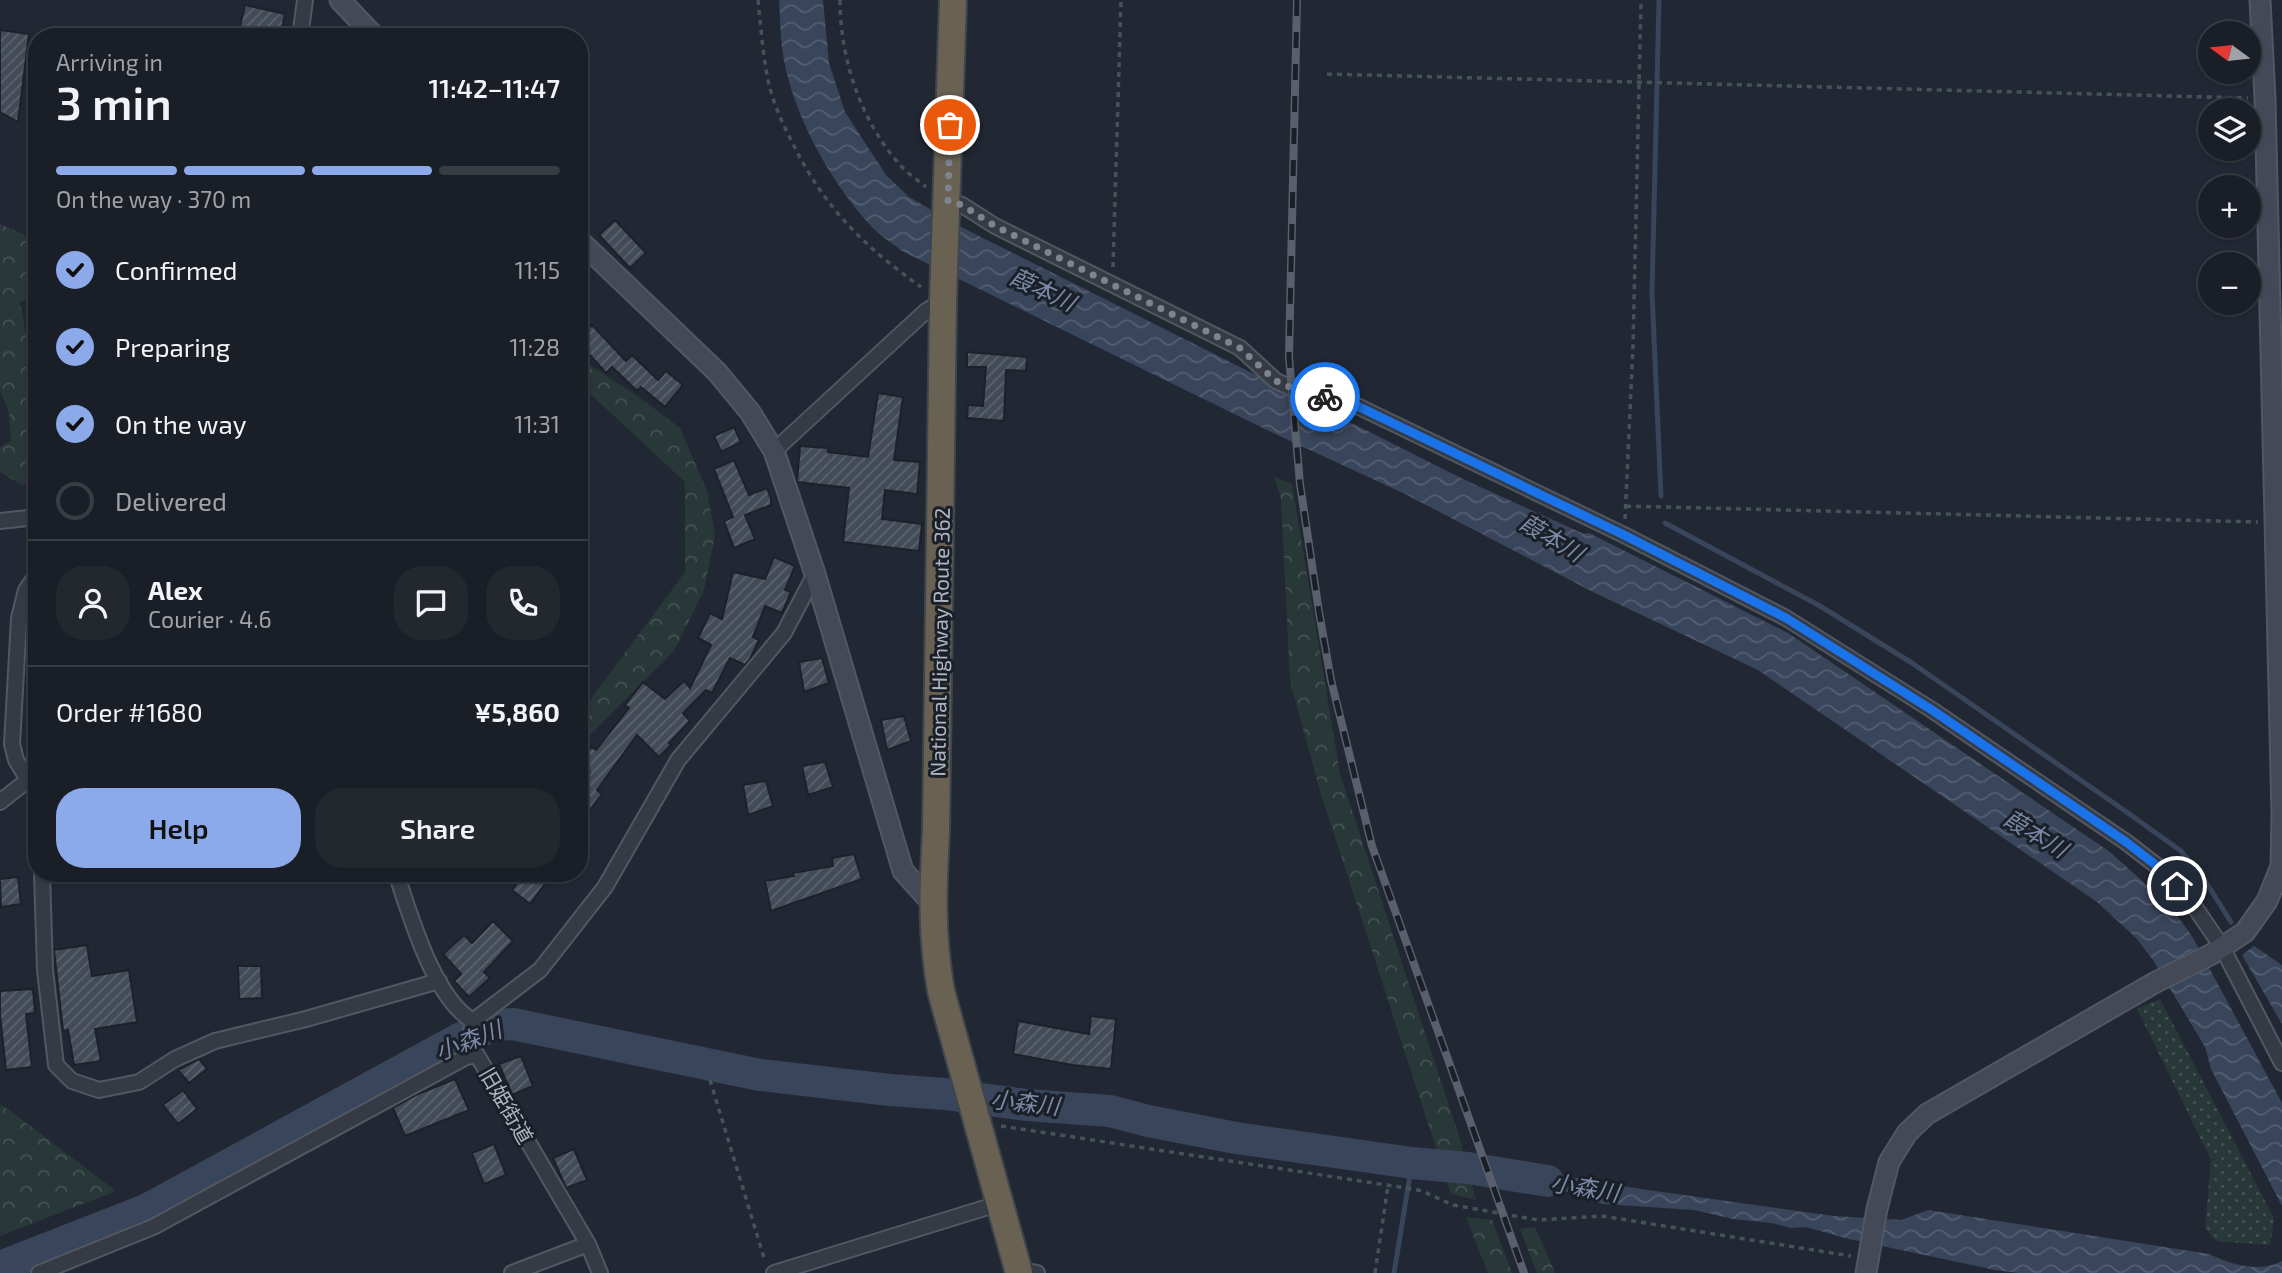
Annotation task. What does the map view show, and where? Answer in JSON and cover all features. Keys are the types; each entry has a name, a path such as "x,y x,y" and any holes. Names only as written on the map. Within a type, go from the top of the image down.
{"highway":[{"name":"National Highway Route 362","path":"953,0 941,198 944,294 934,950 939,981 964,1077 987,1122 1001,1203 1025,1272"}],"street":[{"path":"301,28 305,0"},
{"path":"340,0 366,28"},
{"path":"1866,1266 1889,1162 1907,1133 1927,1114 2156,982 2217,951 2245,932 2267,901 2281,866 2282,814 2260,0"},
{"path":"941,198 962,205 995,226 1240,348 1276,381 1306,394 1351,403 1624,535 1786,618 1932,710 2126,842 2161,869 2185,895 2282,1063"},
{"path":"588,249 717,372 750,412 774,451 815,574 903,871 933,903"},
{"path":"774,451 944,294"},
{"path":"0,521 28,516"},
{"path":"399,882 414,929 439,981 460,1013 473,1021 540,970 605,887 678,761 784,633 815,574"},
{"path":"28,587 19,618 12,744 16,760 28,774"},
{"path":"0,802 28,783"},
{"path":"43,882 45,970 56,1065 72,1081 99,1090 139,1082 175,1059 215,1041 306,1019 439,981"},
{"name":"旧姫街道","path":"473,1021 466,1057 477,1055 482,1061 588,1244 600,1273"},
{"path":"39,1273 153,1227 466,1057"},
{"path":"774,1273 1001,1203"},
{"path":"512,1273 588,1244"}],"path":[{"path":"758,0 770,87 781,120 813,180 832,208 863,243 884,261 944,294"},
{"path":"840,0 850,77 873,126 901,166 941,198"},
{"path":"1113,285 1121,0"},
{"path":"1624,535 1633,345 1641,0"},
{"path":"1326,74 1638,80 2264,99"},
{"path":"1626,506 2274,523"},
{"path":"710,1080 768,1273"},
{"path":"987,1122 1413,1189 1453,1205 1538,1220 1602,1216 1866,1266"},
{"path":"1375,1273 1388,1186"}],"green space":[{"path":"0,224 28,236 28,299 20,302 28,346 28,481 24,486 0,472 0,447 11,441 9,413 0,390"},
{"path":"588,364 680,428 707,491 715,535 704,590 674,651 588,737 588,703 685,572 685,482 588,392"},
{"path":"1274,477 1292,484 1340,774 1459,1136 1476,1200 1451,1194 1320,791 1290,681 1281,498"},
{"path":"2160,999 2274,1218 2270,1245 2215,1241 2205,1228 2211,1160 2137,1009"},
{"path":"0,1105 9,1110 116,1191 0,1236"},
{"path":"1466,1217 1492,1220 1512,1273 1488,1273"},
{"path":"1535,1227 1555,1273 1537,1273 1520,1229"}],"water":[{"name":"葭本川","path":"779,0 823,0 829,63 845,112 886,175 909,197 963,228 1467,481 1584,534 1589,533 1788,633 2110,852 2170,906 2192,936 2282,1103 2282,1206 2211,1069 2205,1047 2153,960 2136,938 2097,902 1758,670 1595,593 1407,495 1267,430 902,251 873,228 854,206 813,142 802,119 786,71 781,42"},
{"path":"2254,946 2282,965 2282,1024 2242,955"},
{"path":"1516,1168 1641,1189 1834,1216 1901,1220 1928,1210 2209,1254 2246,1266 2265,1267 2282,1261 2282,1273 2019,1273 1995,1270 1849,1239 1806,1227 1791,1228 1694,1210 1603,1204 1589,1200 1580,1192 1536,1192 1502,1178"}],"building":[{"path":"245,5 285,14 282,28 240,28"},
{"path":"0,30 28,34 18,122 0,112"},
{"path":"615,220 646,253 630,268 599,235"},
{"path":"592,325 626,361 632,355 658,380 666,371 683,385 665,407 641,387 637,391 612,367 606,373 588,353 588,329"},
{"path":"967,352 1027,357 1026,371 1006,370 1004,421 967,418 968,405 983,406 986,367 967,367"},
{"path":"878,393 903,397 894,460 920,462 917,494 885,490 882,519 922,524 919,551 843,542 849,488 797,482 800,446 828,448 828,452 868,457"},
{"path":"734,427 741,442 721,452 714,436"},
{"path":"734,460 749,495 767,488 771,505 745,515 755,539 734,548 724,521 733,517 714,469"},
{"path":"774,557 795,566 785,590 791,592 782,613 765,606 753,637 759,640 750,659 745,665 730,658 712,693 706,690 683,713 690,721 659,757 637,735 597,790 602,794 588,812 588,751 591,747 596,750 629,708 625,705 643,682 665,699 684,681 690,688 711,645 698,638 710,613 722,619 733,572 765,579"},
{"path":"822,658 829,683 804,692 799,662"},
{"path":"904,716 911,741 887,750 881,720"},
{"path":"825,762 833,787 808,795 802,766"},
{"path":"766,781 773,806 748,815 743,785"},
{"path":"854,854 862,879 771,911 765,881 833,866 832,858"},
{"path":"18,877 21,904 1,907 0,879"},
{"path":"518,882 546,882 530,904 512,890"},
{"path":"493,921 513,941 484,972 490,978 469,997 454,981 461,974 443,954 464,935 472,943"},
{"path":"87,945 92,976 129,970 137,1022 95,1029 101,1061 74,1065 68,1030 63,1031 54,950"},
{"path":"238,966 261,966 262,998 239,999"},
{"path":"33,989 35,1013 26,1014 32,1067 6,1070 0,991"},
{"path":"1091,1016 1116,1019 1111,1069 1013,1054 1018,1021 1089,1034"},
{"path":"521,1056 533,1086 512,1095 499,1064"},
{"path":"199,1059 207,1069 189,1083 178,1070"},
{"path":"455,1079 469,1110 405,1136 393,1108"},
{"path":"183,1090 197,1109 178,1124 163,1105"},
{"path":"494,1144 506,1175 484,1184 472,1153"},
{"path":"574,1149 587,1180 566,1188 553,1158"}],"waterway":[{"path":"1659,0 1652,292 1661,496"},
{"path":"1665,523 1820,606 1912,663 2128,813 2181,851 2204,879 2231,922"},
{"name":"小森川","path":"0,1267 146,1210 459,1039 495,1025 513,1024 760,1075 1027,1105 1110,1111 1236,1138 1548,1181"},
{"path":"1394,1273 1412,1163"}],"railway":[{"path":"1297,0 1289,357 1300,484 1331,680 1372,846 1524,1273"}],"way so far":[{"path":"950,125 948,201 962,205 995,226 1240,348 1276,381 1306,394 1325,397"}],"route":[{"path":"1325,397 1351,403 1624,535 1786,618 1932,710 2126,842 2161,869 2177,886"}]}
